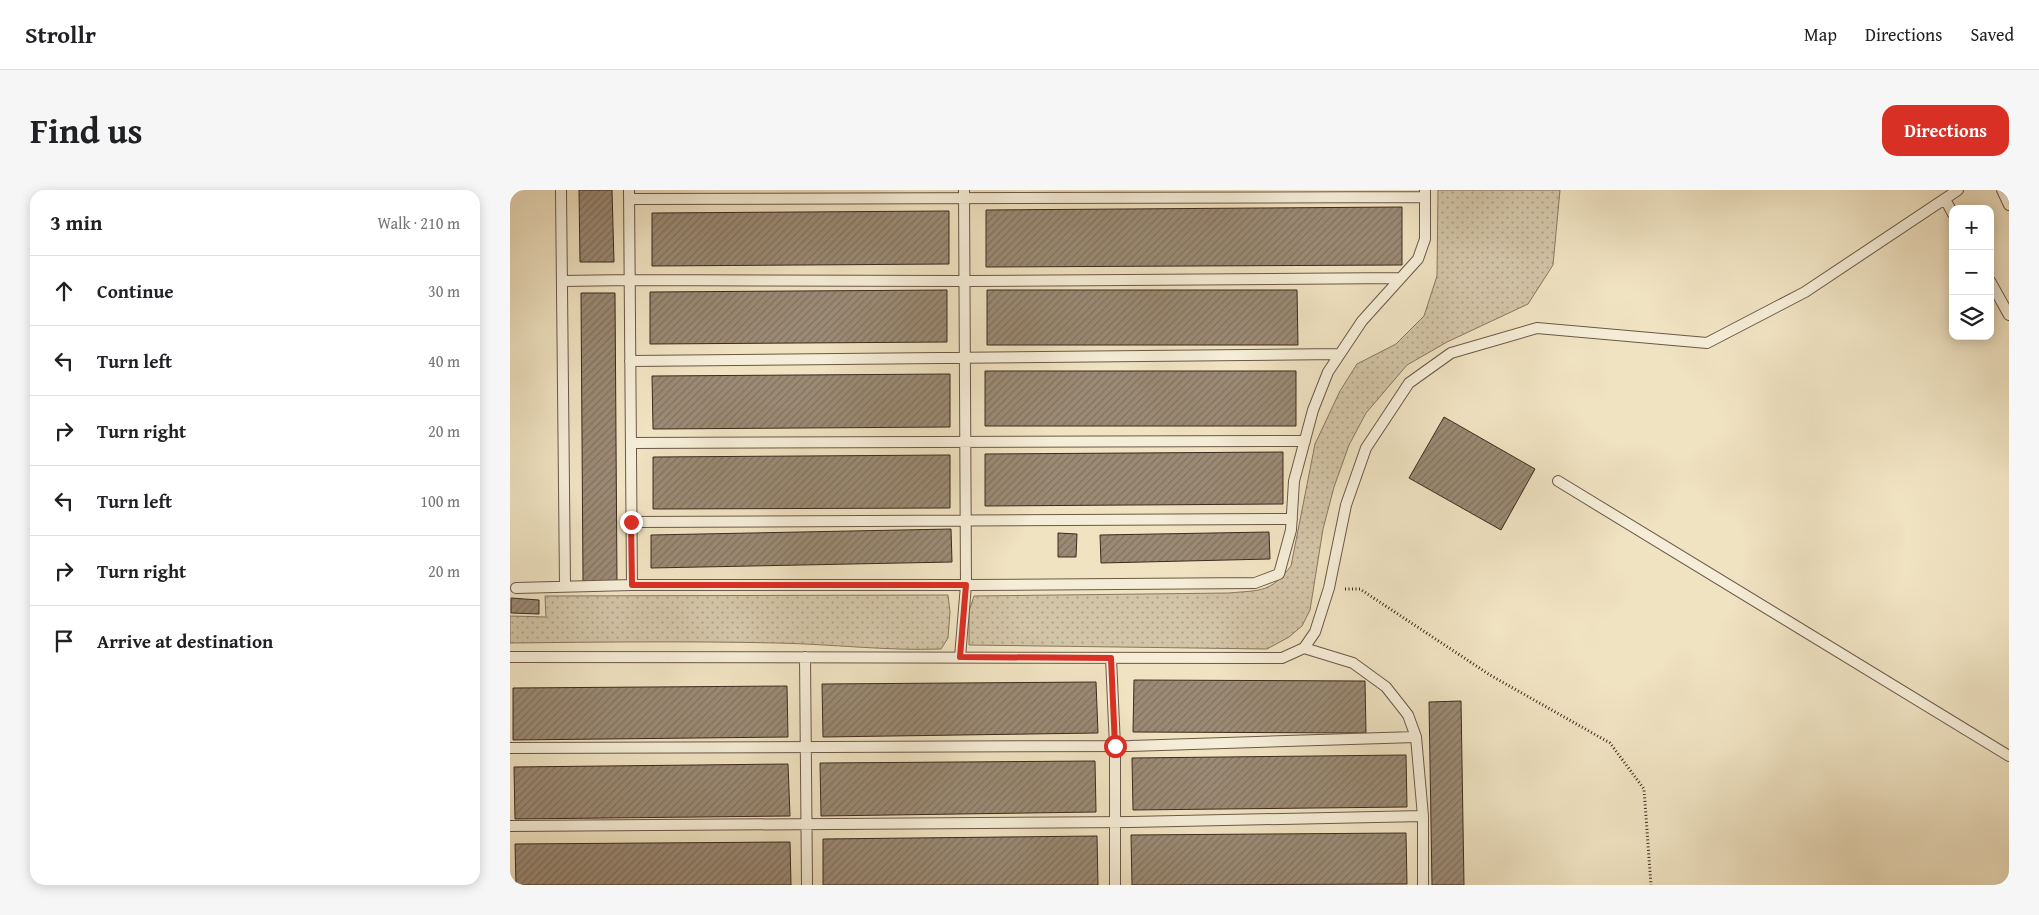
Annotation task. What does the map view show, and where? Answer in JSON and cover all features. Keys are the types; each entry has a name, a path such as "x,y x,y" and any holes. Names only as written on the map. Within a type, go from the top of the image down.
{"lane":[{"path":"561,190 565,586"},
{"path":"510,657 1282,658 1304,648 1315,632 1329,588 1346,505 1366,448 1409,383 1451,354 1537,328 1707,343 1805,292 1958,190"},
{"path":"2002,190 2009,205"},
{"path":"516,588 632,585 1256,583 1279,574 1291,530 1294,481 1316,403 1328,372 1362,321 1418,258 1425,239 1425,194 629,194 632,585"},
{"path":"960,657 966,585 964,194"},
{"path":"1945,200 1949,207"},
{"path":"562,281 1400,278"},
{"path":"1994,288 2009,315"},
{"path":"630,361 1340,354"},
{"path":"631,443 1305,441"},
{"path":"1558,481 2009,756"},
{"path":"631,522 1292,519"},
{"path":"1304,648 1353,663 1386,687 1408,715 1416,737 1423,816 1423,885"},
{"path":"805,657 807,885"},
{"path":"1111,658 1115,746 1115,885"},
{"path":"510,748 1115,746 1416,737"},
{"path":"510,826 1116,822 1423,816"}],"path":[{"path":"1329,588 1360,589 1490,675 1610,743 1644,789 1651,885"}],"shaded area":[{"path":"1438,190 1560,190 1553,265 1528,304 1447,342 1407,365 1366,413 1349,445 1334,487 1323,529 1310,610 1302,626 1289,637 1267,649 969,645 969,611 974,596 1229,593 1257,590 1271,586 1284,575 1291,566 1315,444 1340,391 1357,364 1396,344 1424,316 1437,276"},
{"path":"948,595 950,612 948,638 941,649 744,642 510,643 510,616 546,617 545,596"}],"building":[{"path":"579,190 612,190 614,262 580,262"},
{"path":"1402,207 1402,265 986,267 986,210"},
{"path":"949,211 949,264 652,266 652,213"},
{"path":"947,290 947,342 650,344 650,292"},
{"path":"987,290 1297,290 1298,345 987,345"},
{"path":"581,293 615,293 617,582 583,582"},
{"path":"985,371 1296,371 1296,426 985,426"},
{"path":"950,374 950,427 653,429 652,376"},
{"path":"1444,417 1535,469 1501,530 1409,478"},
{"path":"1283,452 1283,504 985,506 985,454"},
{"path":"950,455 950,508 653,509 653,457"},
{"path":"951,529 952,562 651,568 651,535"},
{"path":"1269,532 1270,559 1101,563 1100,535"},
{"path":"1058,533 1077,534 1076,557 1058,557"},
{"path":"511,598 539,600 539,614 511,613"},
{"path":"1134,680 1365,681 1366,733 1133,732"},
{"path":"1096,682 1098,733 823,737 822,684"},
{"path":"787,686 788,737 513,740 513,688"},
{"path":"1461,701 1464,885 1432,885 1429,702"},
{"path":"1406,755 1407,807 1133,810 1132,758"},
{"path":"1095,761 1096,812 821,816 820,763"},
{"path":"788,764 790,816 515,819 514,767"},
{"path":"1406,833 1407,884 1132,885 1131,835"},
{"path":"1097,836 1098,885 823,885 823,839"},
{"path":"790,842 791,885 516,885 515,844"}],"route":[{"path":"631,522 632,585 966,585 960,657 1111,658 1115,746"}]}
